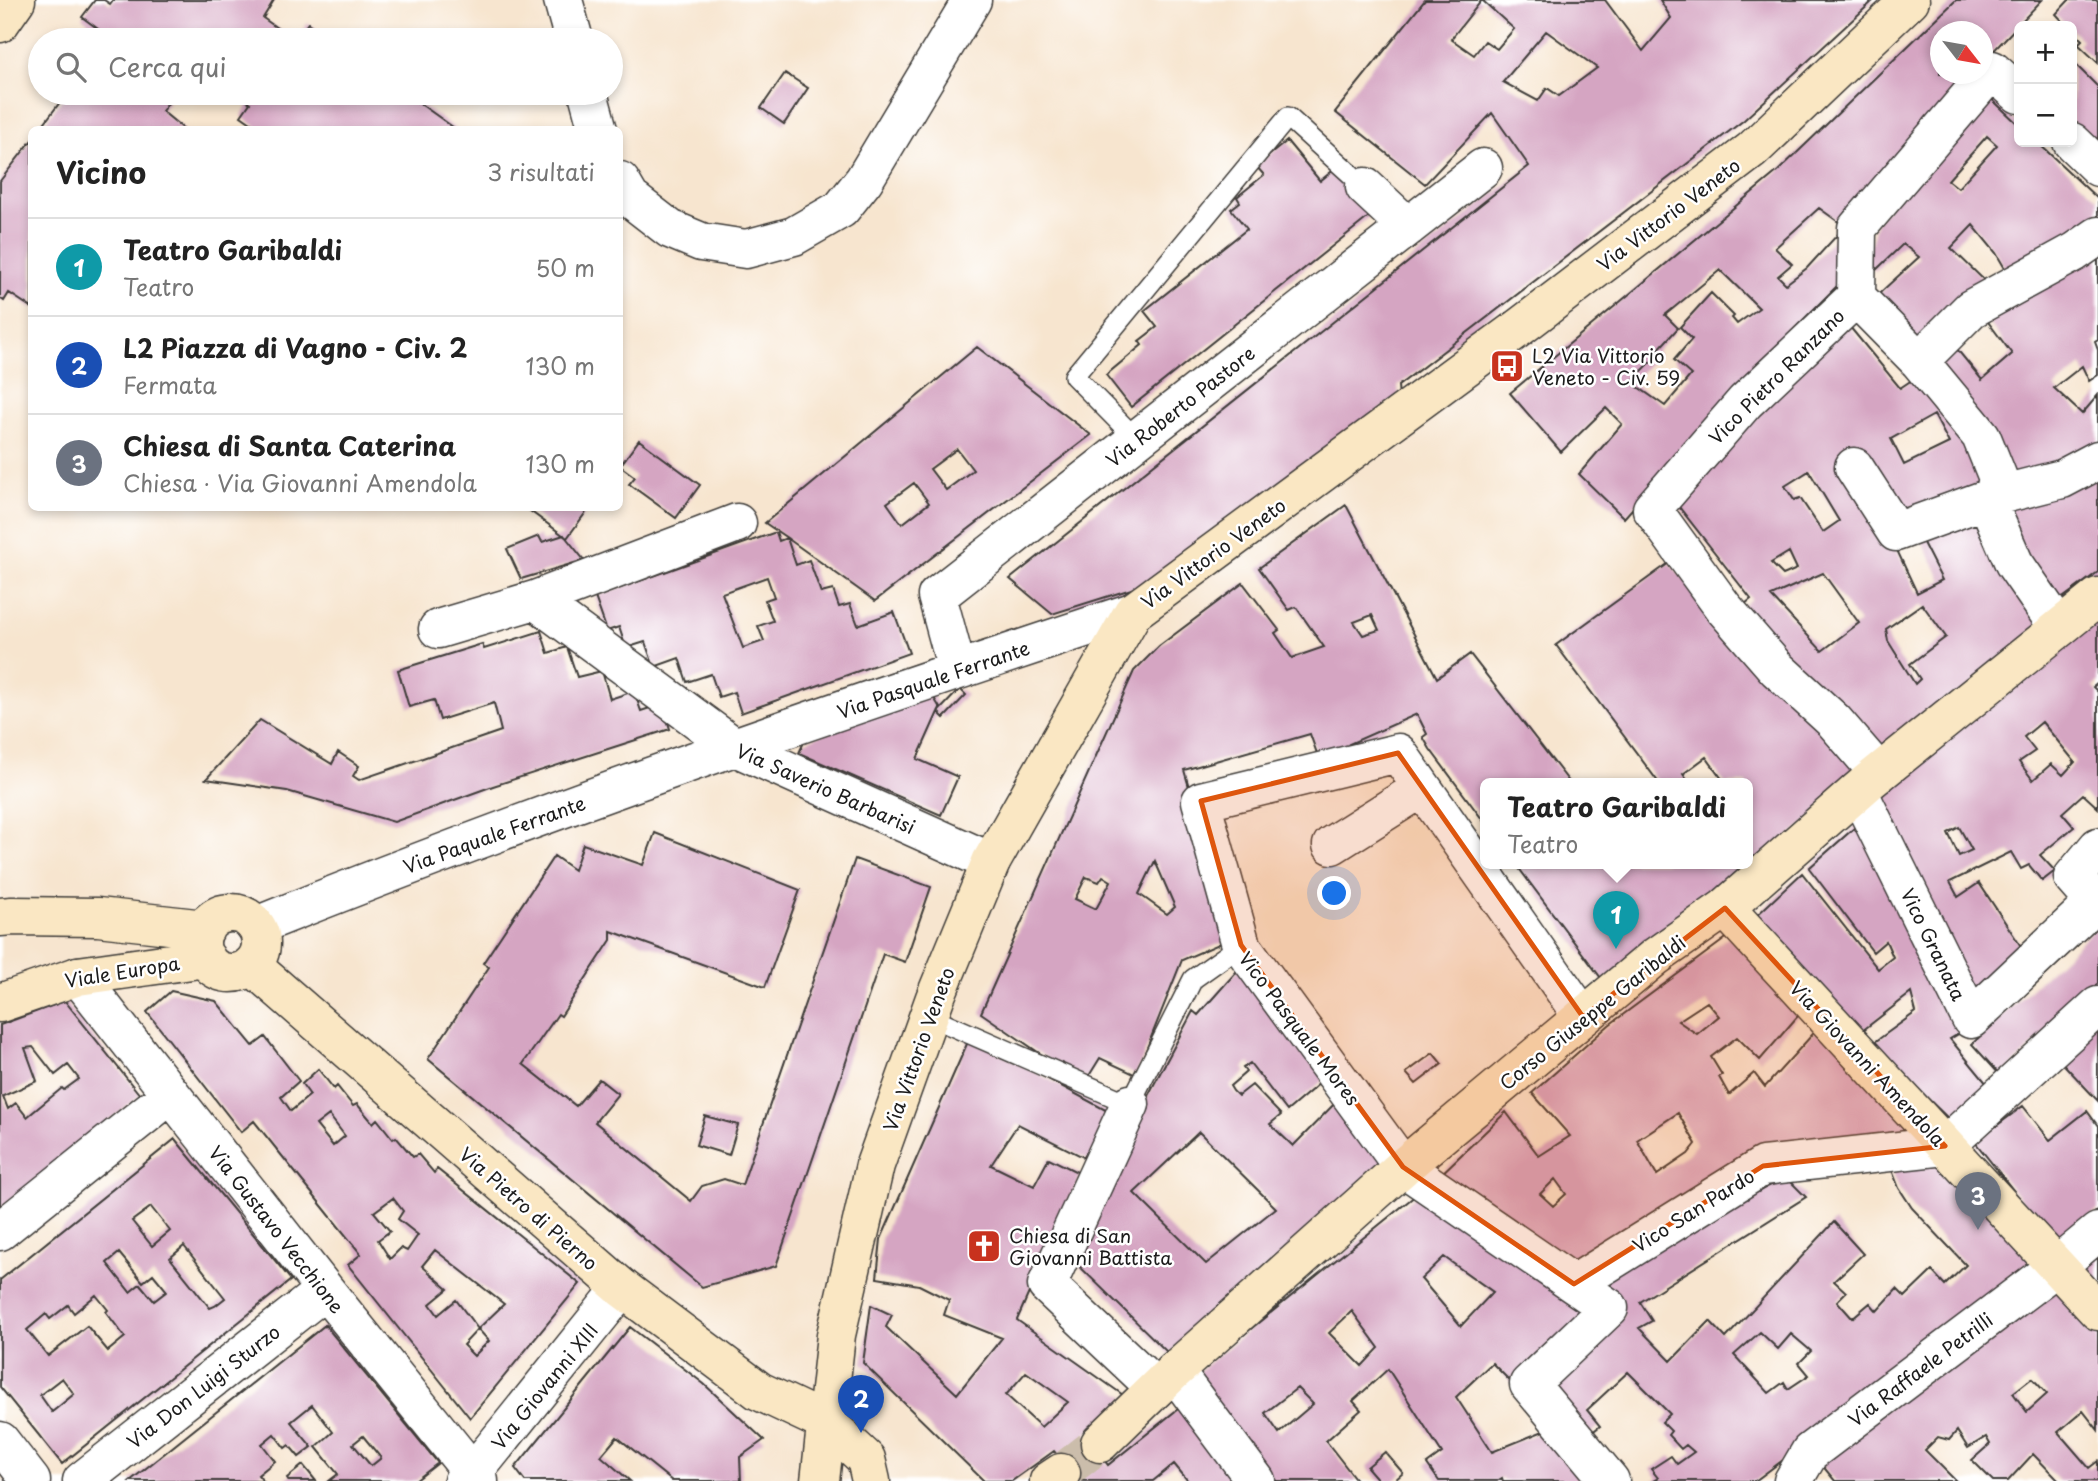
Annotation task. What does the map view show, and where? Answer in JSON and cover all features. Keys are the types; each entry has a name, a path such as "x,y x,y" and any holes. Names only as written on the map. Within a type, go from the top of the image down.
{"street":[{"path":"0,23 16,0"},
{"path":"563,0 571,28"},
{"path":"623,187 629,198 670,229 701,242 746,249 794,236 841,209 864,180 972,0"},
{"name":"Via Vittorio Veneto","path":"820,1481 836,1335 875,1165 929,1016 990,862 1133,612 1520,327 1752,150 1910,0"},
{"path":"2006,82 1857,228 1856,297 1919,361 1980,436 1998,478 1991,510 2014,563 2059,628"},
{"path":"591,105 597,126"},
{"path":"2076,147 2098,167"},
{"name":"Via Roberto Pastore","path":"957,670 937,596 1483,168"},
{"path":"1364,187 1408,227"},
{"path":"1919,361 1971,309 2098,236"},
{"name":"Vico Pietro Ranzano","path":"1856,297 1745,402 1652,509 1723,607 1777,669 1834,721 1868,782"},
{"path":"1854,467 1896,532 1994,496 2062,479 2098,460"},
{"path":"439,629 535,600 737,523"},
{"name":"Corso Giuseppe Garibaldi","path":"1100,1443 1165,1380 1403,1167 1655,957 1725,908 1868,782 2098,597"},
{"name":"Via Saverio Barbarisi","path":"535,600 733,747 990,862"},
{"name":"Via Pasquale Ferrante","path":"733,747 1133,612"},
{"name":"Via Paquale Ferrante","path":"256,926 416,862 733,747"},
{"path":"1241,945 1201,801 1398,753 1583,1017"},
{"name":"Vico Granata","path":"1868,782 1971,1019 2096,904 2073,877 2098,848"},
{"path":"1332,845 1422,788"},
{"name":"Via Giovanni Amendola","path":"1725,908 2098,1311"},
{"path":"230,914 245,916 256,926 261,944 257,958 251,965 239,972 224,972 212,966 205,944 216,918 230,914"},
{"path":"0,917 98,917 205,944"},
{"name":"Viale Europa","path":"0,1003 78,976 205,944"},
{"name":"Vico Pasquale Mores","path":"1241,945 1403,1167 1609,1308 1529,1384 1610,1481"},
{"name":"Via Pietro di Pierno","path":"251,965 622,1288 759,1391 827,1423 866,1458 871,1481"},
{"name":"Via Gustavo Vecchione","path":"78,976 472,1478"},
{"path":"1945,1146 2098,1006"},
{"path":"0,1231 171,1094"},
{"name":"Vico Pasquale Mores","path":"1130,1104 1046,1285 1165,1380"},
{"name":"Vico San Pardo","path":"1574,1284 1763,1166 1945,1146"},
{"name":"Via Raffaele Petrilli","path":"1793,1481 1810,1452 2057,1266 2098,1232"},
{"name":"Via Giovanni XIII","path":"472,1478 622,1288"},
{"name":"Via Don Luigi Sturzo","path":"82,1481 325,1290"},
{"path":"1165,1380 1256,1481"},
{"path":"0,1441 31,1481"}],"lane":[{"path":"1137,440 1074,376 1288,117 1364,187"},
{"name":"Vico Pasquale Mores","path":"1130,1104 1193,979 1241,945"},
{"path":"929,1016 1130,1104"}],"highlighted area":[{"path":"1398,753 1583,1017 1725,908 1945,1146 1763,1166 1574,1284 1403,1167 1241,945 1201,801"}],"building":[{"path":"95,0 104,0 110,4 113,0 274,0 263,18 277,28 97,28 82,17"},
{"path":"1425,0 1482,0 1605,0 1643,51 1671,18 1660,0 1874,0 1744,120 1398,386 1399,396 1144,585 1052,614 1010,579 1529,166 1492,113 1425,184 1335,112","holes":["1482,0 1514,29 1497,49 1485,41 1474,55 1451,39","1546,31 1597,68 1559,96 1547,88 1538,101 1503,82"]},
{"path":"1956,0 2042,0 2022,21 2014,21 2014,29 1993,51 1993,21 1934,21"},
{"path":"2069,0 2098,2 2098,63 2078,44 2082,40 2077,35 2077,21 2062,21 2056,14"},
{"path":"1930,25 1930,84 1964,84 1844,226 1819,208 1775,248 1792,264 1778,276 1786,284 1807,268 1838,234 1848,275 1768,355 1624,518 1579,474 1622,424 1606,408 1561,452 1510,393 1778,171","holes":["1720,270 1759,308 1737,324 1732,318 1734,316 1711,293 1680,327 1692,339 1674,360 1691,375 1665,406 1631,382 1659,354 1656,352 1678,328 1665,315"]},
{"path":"2077,66 2098,87 2098,147 2077,127"},
{"path":"785,73 808,88 784,124 761,108"},
{"path":"1982,90 2014,120 2014,147 2042,147 2098,199 2098,227 2010,277 1996,253 1973,225 1951,248 1984,280 1920,352 1871,301 1919,257 1903,244 1875,271 1866,262 1877,221","holes":["1987,136 1997,145 1958,188 1948,180"]},
{"path":"58,105 167,105 162,111 180,126 42,126"},
{"path":"249,105 422,105 451,126 255,126 241,116"},
{"path":"1287,141 1320,181 1336,168 1375,212 1131,407 1106,375 1142,345 1139,341 1157,327 1144,311 1247,229 1231,209 1240,202 1237,197 1264,175 1256,166"},
{"path":"28,145 28,305 9,293 4,301 0,298 0,181"},
{"path":"2098,248 2098,340 2095,342 2098,350 2098,375 2089,381 2082,366 2054,388 2082,414 2098,395 2098,449 2009,480 1931,364 1952,343 1982,380 2012,354 1983,315"},
{"path":"1845,321 1900,388 1927,370 1993,487 1895,546 1917,593 1942,580 1919,535 1979,514 2046,620 1881,764 1734,613 1751,599 1676,503","holes":["1934,415 1949,443 1904,465 1891,439","1809,471 1839,521 1823,532 1800,498 1794,500 1785,486","1789,552 1797,569 1783,575 1771,563","1823,573 1859,623 1822,651 1771,596","1922,604 1946,637 1910,664 1920,679 1915,684 1888,641 1886,629"]},
{"path":"977,347 1091,435 875,601 765,523","holes":["957,449 973,470 946,490 930,469","914,483 929,503 902,524 887,503"]},
{"path":"639,440 700,485 676,518 629,484 635,477 623,468 623,462"},
{"path":"2098,472 2098,572 2049,608 1998,503"},
{"path":"1346,505 1437,678 1470,654 1566,778 1480,778 1480,816 1430,749 1423,737 1427,734 1417,714 1349,744 1350,748 1319,759 1310,734 1184,770 1233,938 1182,960 1136,1075 1100,1058 1087,1079 1051,1061 981,1013 1134,671 1159,646 1243,583 1279,630 1275,633 1292,658 1324,647 1296,607 1289,610 1259,568","holes":["1372,615 1379,630 1363,635 1354,622","1155,861 1175,907 1167,914 1139,894","1103,876 1111,881 1096,909 1075,899 1086,877 1099,882"]},
{"path":"530,511 587,511 567,538"},
{"path":"776,532 779,541 787,538 796,565 809,560 821,593 833,590 839,607 850,604 858,625 894,612 909,653 741,713 734,692 719,697 711,674 687,682 679,658 654,667 645,642 626,648 619,627 607,631 595,597","holes":["767,577 774,597 765,600 773,621 758,626 764,641 743,648 722,593"]},
{"path":"564,535 584,560 521,579 507,549 539,536 542,542"},
{"path":"1669,563 1864,775 1753,866 1753,778 1721,778 1706,757 1683,774 1686,778 1655,778 1556,645"},
{"path":"2098,607 2098,683 2093,687 2098,692 2098,808 2083,794 2062,813 2074,827 2040,855 2055,871 2042,881 2029,865 2021,869 2011,852 1950,882 1958,897 1979,883 2030,960 1973,1001 1874,800","holes":["2042,722 2075,762 2063,775 2051,764 2033,780 2019,762 2035,751 2024,737","1959,827 1972,850 1959,856 1948,833"]},
{"path":"541,631 548,653 567,647 577,677 602,671 610,699 634,691 641,711 662,704 670,729 493,786 394,822 287,791 206,779 260,720 332,764 338,752 359,766 353,776 359,780 501,731 494,703 440,720 434,700 409,707 398,670 482,644 484,649"},
{"path":"928,688 940,708 917,759 958,777 941,815 799,753 804,742"},
{"path":"960,689 966,695 944,718 938,712"},
{"path":"1861,822 1960,1033 1950,1039 1992,1090 1957,1127 1872,1044 1916,1012 1911,993 1862,1031 1754,918 1802,873 1878,969 1893,957 1886,941 1873,952 1809,868"},
{"path":"655,833 800,890 765,987 611,931 611,940 561,1016 558,1014 523,1064 576,1106 599,1079 618,1094 595,1122 691,1201 702,1186 724,1179 742,1185 855,859 931,887 905,962 883,954 776,1266 702,1287 428,1059 489,967 483,963 554,856 574,870 583,844 643,865"},
{"path":"1519,869 1750,869 1607,986"},
{"path":"2098,926 2098,983 2001,1076 1972,1044"},
{"path":"1729,936 1803,1010 1760,1060 1737,1037 1711,1057 1722,1075 1719,1077 1729,1095 1754,1073 1765,1087 1821,1025 1918,1117 1890,1142 1711,1187 1561,1269 1435,1180 1506,1112 1539,1156 1570,1136 1532,1093 1609,1025","holes":["1707,1002 1719,1016 1697,1034 1678,1021","1678,1113 1696,1144 1688,1154 1657,1175 1637,1140","1555,1179 1566,1194 1553,1206 1540,1194"]},
{"path":"1244,963 1328,1076 1287,1111 1250,1063 1243,1068 1246,1072 1230,1086 1233,1091 1238,1096 1252,1085 1281,1115 1270,1124 1293,1146 1342,1096 1394,1156 1169,1354 1071,1258 1141,1109 1193,1011 1198,1015","holes":["1199,1132 1276,1208 1206,1264 1134,1193"]},
{"path":"171,991 216,1001 253,1046 265,1037 299,1081 281,1097 291,1111 310,1095 302,1084 318,1069 334,1089 337,1086 353,1106 357,1104 373,1123 377,1119 393,1139 396,1137 413,1157 418,1154 434,1173 437,1169 580,1284 470,1418 348,1265 361,1254 254,1121 241,1132 147,1012","holes":["329,1115 345,1136 333,1146 316,1125","393,1198 403,1211 398,1219 418,1235 407,1251 401,1248 390,1259 378,1240 390,1231 374,1212","435,1250 504,1304 478,1329 456,1300 438,1315 430,1304 448,1289 422,1266","478,1329 489,1341 474,1356 463,1345"]},
{"path":"65,1001 140,1095 0,1209 0,1025","holes":["33,1047 55,1075 68,1065 79,1079 64,1090 62,1088 27,1117 16,1103 8,1109 3,1096 37,1081 25,1048"]},
{"path":"2098,1017 2098,1101 2054,1054"},
{"path":"970,1037 1113,1114 1091,1161 1018,1124 991,1165 1034,1186 1049,1158 1081,1174 1017,1320 1126,1397 1085,1435 1108,1465 1183,1405 1242,1481 1188,1481 1174,1464 1153,1481 1079,1481 1054,1451 1012,1481 984,1481 863,1363 871,1305 892,1315 886,1327 957,1394 1002,1338 944,1315 949,1300 919,1285 877,1278 881,1239","holes":["1026,1372 1068,1402 1041,1427 1006,1395"]},
{"path":"1433,1053 1442,1064 1416,1084 1406,1073"},
{"path":"2023,1106 2050,1140 2087,1111 2098,1126 2098,1210 2056,1244 1975,1142"},
{"path":"705,1116 738,1125 729,1155 696,1145"},
{"path":"175,1139 291,1280 62,1464 0,1387 0,1280","holes":["151,1207 170,1231 152,1246 132,1221","184,1246 225,1298 210,1308 170,1258","119,1253 143,1282 153,1274 167,1291 154,1301 140,1284 130,1292 107,1263","96,1295 125,1337 108,1351 87,1326 48,1356 27,1330 46,1314 50,1319 68,1305 74,1313","62,1378 74,1394 52,1412 40,1395"]},
{"path":"1932,1160 2043,1253 1755,1481 1653,1481 1658,1478 1651,1469 1671,1456 1677,1464 1694,1452 1686,1445 1681,1449 1668,1435 1671,1431 1662,1422 1670,1414 1628,1372 1587,1410 1600,1426 1586,1437 1544,1384 1625,1315 1591,1280 1693,1220 1787,1178 1806,1197 1640,1302 1652,1321 1639,1328 1671,1361 1710,1321 1726,1338 1834,1222 1863,1254 1834,1281 1846,1292 1837,1301 1852,1318 1870,1303 1877,1311 1897,1289 1905,1297 1932,1271 1945,1285 1966,1265 1912,1208 1899,1188 1890,1165","holes":["1760,1332 1778,1349 1791,1334 1811,1351 1799,1363 1809,1375 1788,1389 1784,1382 1769,1393 1734,1355"]},
{"path":"1421,1191 1594,1316 1518,1389 1492,1363 1456,1397 1492,1452 1558,1425 1589,1481 1503,1481 1502,1478 1497,1481 1439,1481 1427,1464 1442,1453 1388,1369 1353,1401 1361,1410 1326,1441 1357,1481 1269,1481 1194,1375","holes":["1444,1257 1493,1292 1461,1326 1421,1279","1352,1311 1379,1348 1362,1366 1329,1333","1297,1388 1313,1404 1279,1433 1265,1413"]},
{"path":"2098,1244 2098,1288 2078,1265"},
{"path":"2061,1286 2098,1325 2098,1430 2083,1411 2058,1432 2089,1468 2098,1461 2098,1481 2059,1481 2033,1454 2008,1481 1993,1481 1972,1460 1990,1444 1986,1437 1968,1448 1957,1431 1949,1440 1938,1437 1925,1450 1956,1481 1835,1481 1816,1458","holes":["2032,1378 2047,1394 2027,1412 2013,1393"]},
{"path":"325,1325 438,1463 415,1481 329,1481 338,1474 316,1447 333,1432 312,1405 291,1422 312,1447 299,1457 289,1445 285,1448 274,1434 262,1444 275,1461 258,1475 263,1481 130,1481","holes":["363,1436 381,1458 371,1466 353,1444"]},
{"path":"630,1327 704,1384 764,1440 740,1457 741,1481 672,1481 617,1437 601,1456 630,1481 525,1481 515,1468"},
{"path":"1385,1452 1403,1473 1394,1481 1379,1481 1367,1467"},
{"path":"303,1465 316,1481 289,1481 287,1478"}],"tunnel":[{"path":"1061,1473 1100,1443"}],"place":[{"name":"L2 Via Vittorio Veneto - Civ. 59","path":"1507,366"},
{"name":"Teatro Garibaldi","path":"1616,949"},
{"name":"Chiesa di Santa Caterina","path":"1978,1230"},
{"name":"Chiesa di San Giovanni Battista","path":"984,1246"},
{"name":"L2 Piazza di Vagno - Civ. 2","path":"861,1433"}]}
